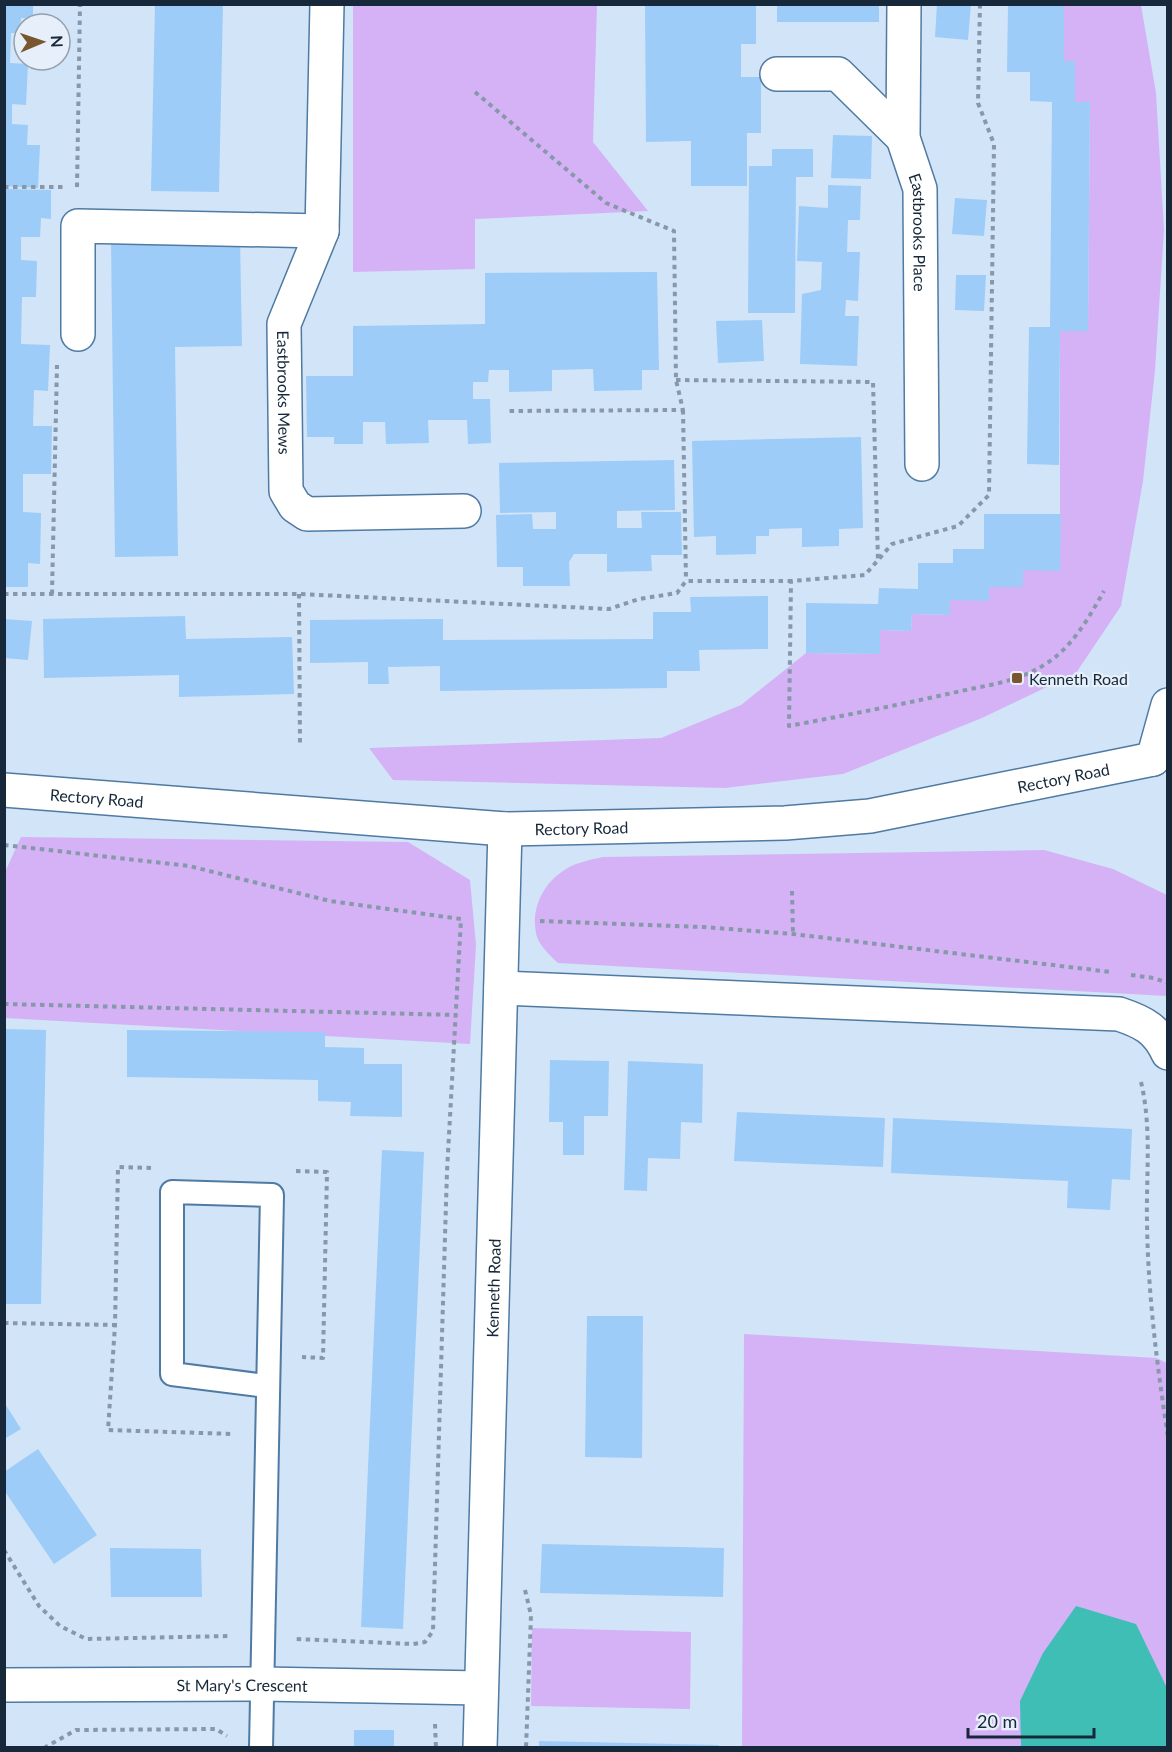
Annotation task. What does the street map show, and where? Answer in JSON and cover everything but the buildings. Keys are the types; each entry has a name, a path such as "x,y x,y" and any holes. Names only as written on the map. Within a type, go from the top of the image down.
{"street":[{"name":"Eastbrooks Mews","path":"327,4 322,231 284,324 286,491 295,506 307,514 464,511"},
{"name":"Eastbrooks Place","path":"904,4 903,138 920,189 922,464"},
{"path":"777,74 838,74 903,138"},
{"path":"67,345 78,226 322,231"},
{"path":"1160,766 1167,705"},
{"name":"Rectory Road","path":"4,790 505,829 785,823 870,816 1160,766"},
{"name":"Kenneth Road","path":"480,1748 505,829"},
{"path":"501,988 1119,1014 1144,1022 1165,1048"},
{"name":"St Mary's Crescent","path":"4,1685 262,1684 481,1688"}],"lane":[{"path":"261,1748 266,1386 272,1195 172,1192 172,1374 266,1386"}],"path":[{"path":"4,187 78,187 80,4"},
{"path":"4,594 299,594 609,609 639,599 678,593 686,582 683,410 676,380 674,231 606,203 475,92"},
{"path":"60,187 60,199"},
{"path":"52,594 67,345"},
{"path":"676,380 873,382 878,561"},
{"path":"506,411 683,410"},
{"path":"686,582 791,581"},
{"path":"299,594 300,746"},
{"path":"4,844 189,866 330,901 461,919 447,1171 434,1631 425,1642 413,1644 284,1638"},
{"path":"792,891 793,934"},
{"path":"540,921 703,927 793,934 1154,978 1167,983"},
{"path":"4,1004 457,1016"},
{"path":"1138,1074 1146,1110 1147,1224 1156,1358 1167,1437"},
{"path":"4,1323 115,1325 108,1430 241,1435"},
{"path":"4,1550 39,1606 60,1626 86,1639 230,1638 230,1626"},
{"path":"526,1748 531,1615"},
{"path":"44,1748 76,1730 216,1729 225,1732 230,1738"}],"shaded area":[{"path":"353,5 597,5 593,142 648,211 475,219 475,269 353,272"},
{"path":"1064,5 1141,5 1156,93 1164,230 1155,370 1143,481 1121,606 1076,673 982,718 843,774 725,788 393,780 369,748 661,738 741,705 806,653 879,654 880,630 911,631 912,614 950,615 950,600 989,600 989,587 1023,587 1023,570 1060,570 1060,331 1088,331 1090,102 1075,102 1075,61 1064,61"},
{"path":"21,837 408,842 470,880 476,945 470,1044 5,1018 5,872"},
{"path":"1044,850 1113,869 1167,895 1167,996 558,963 542,946 536,933 537,906 544,890 556,876 572,866 603,857"},
{"path":"744,1334 1156,1358 1167,1363 1167,1747 742,1748"},
{"path":"1076,1606 1136,1624 1167,1688 1167,1747 1021,1747 1020,1701 1043,1653"},
{"path":"532,1628 691,1632 690,1709 531,1706"}],"place":[{"name":"Kenneth Road","path":"1017,678"}]}
